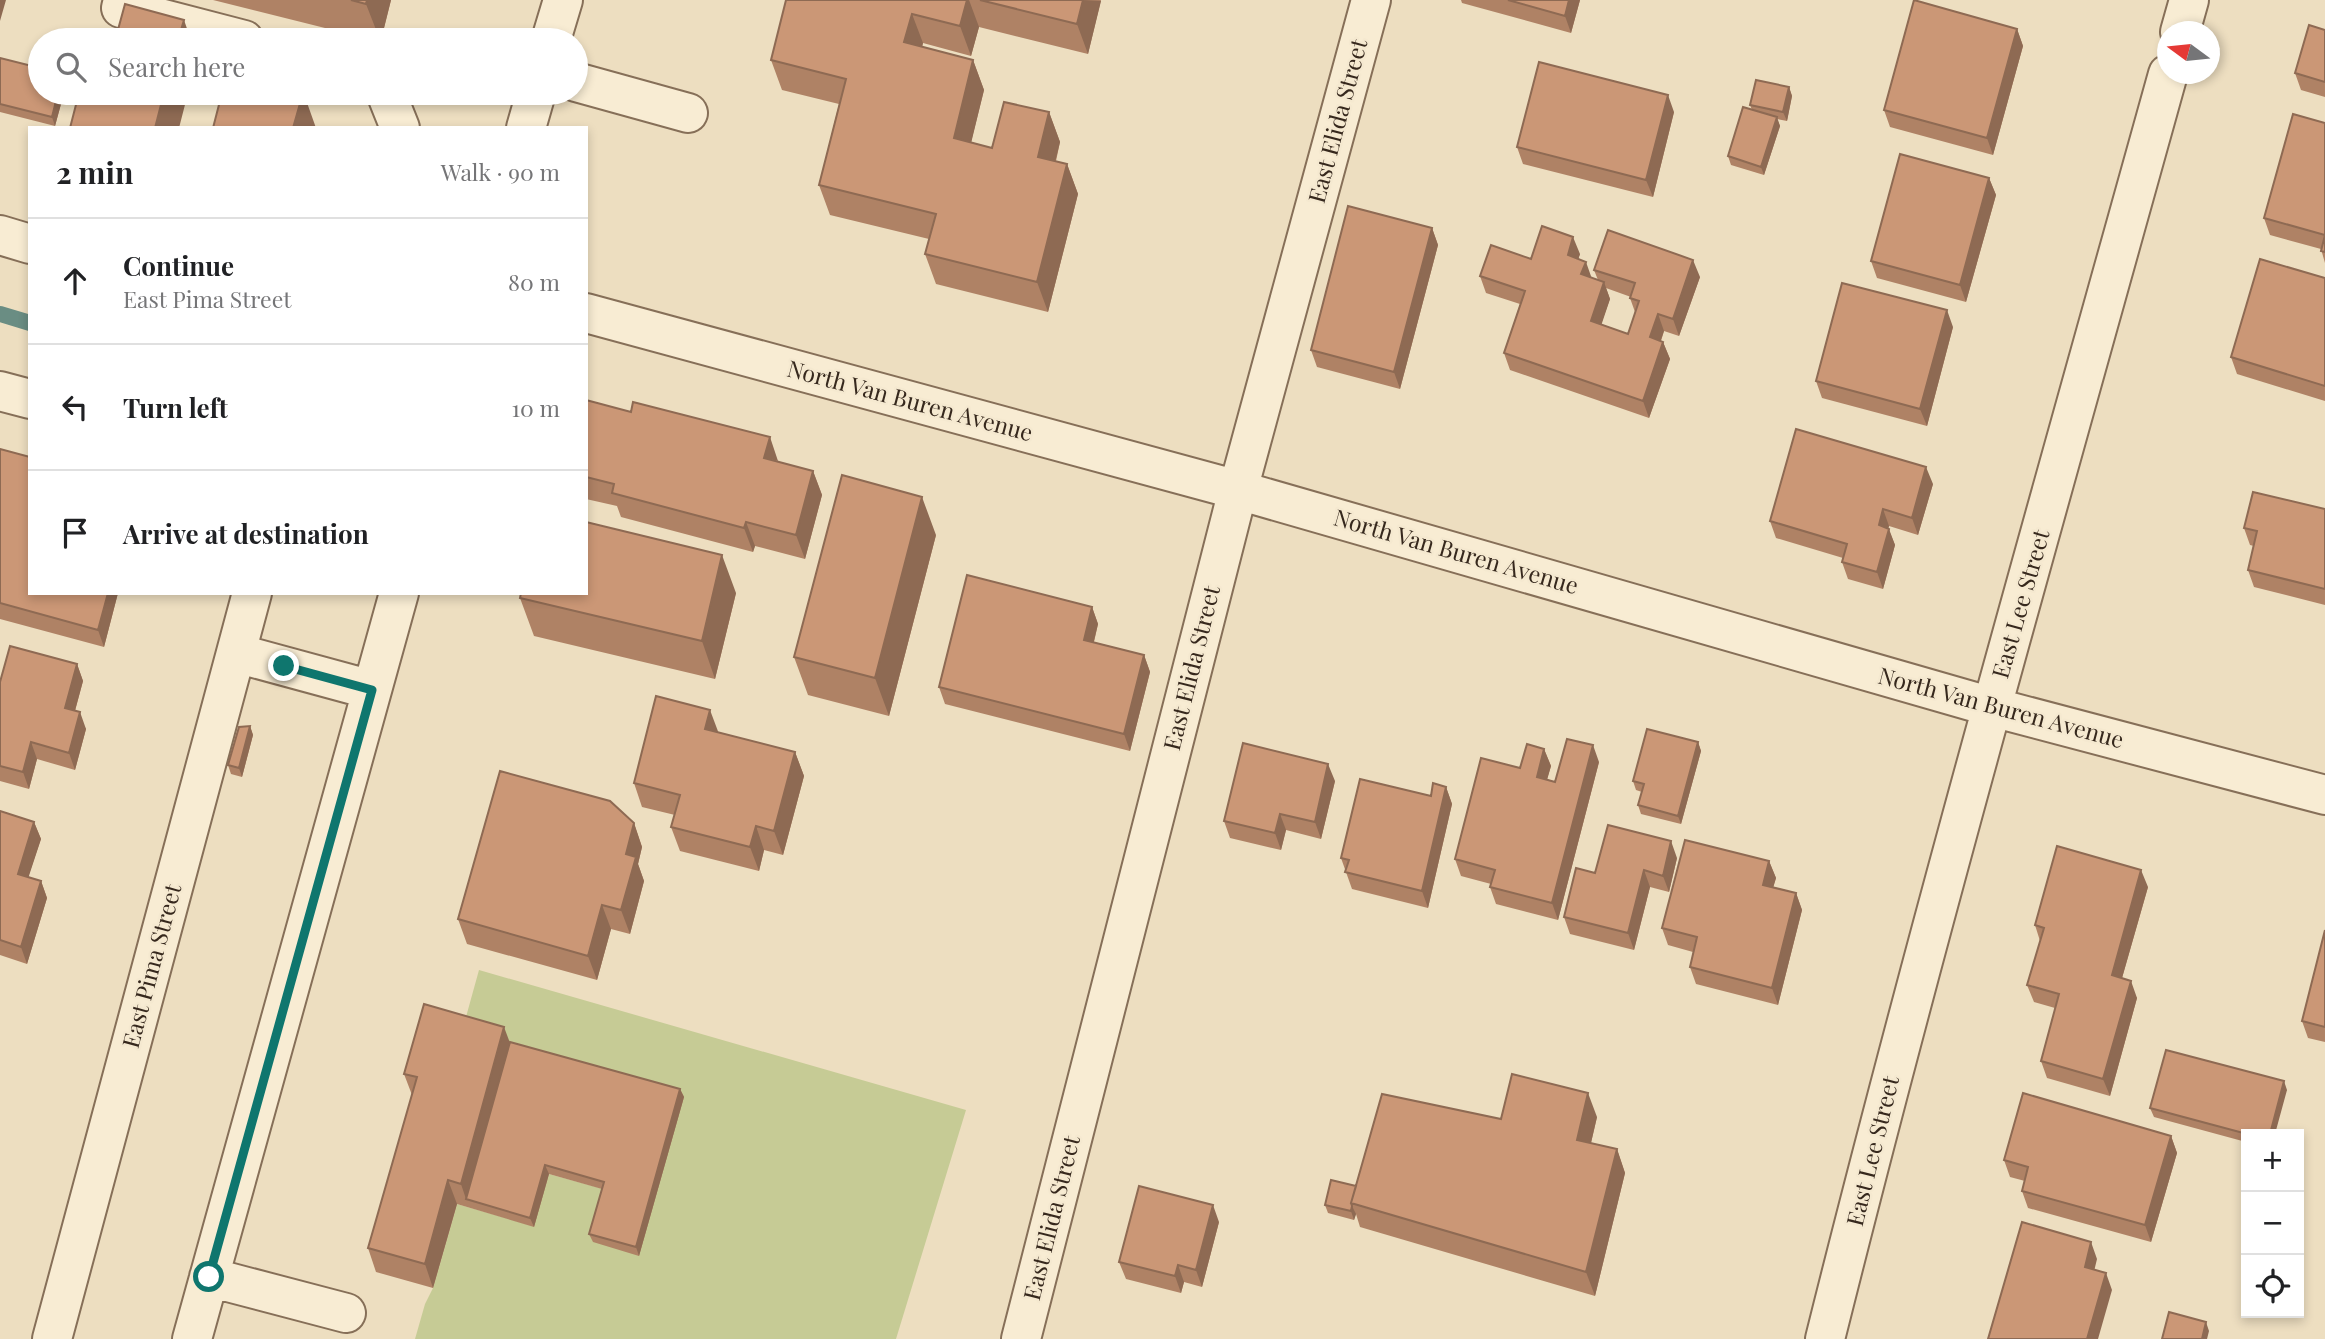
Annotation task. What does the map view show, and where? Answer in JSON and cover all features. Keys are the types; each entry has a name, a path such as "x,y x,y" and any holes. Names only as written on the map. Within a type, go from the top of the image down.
{"street":[{"path":"123,0 121,8 198,28"},
{"path":"554,28 562,0"},
{"name":"East Elida Street","path":"1021,1339 1238,489 1371,0"},
{"path":"2183,21 2189,0"},
{"name":"East Lee Street","path":"1825,1339 1876,1135 1992,707 2165,84"},
{"path":"588,85 688,113"},
{"path":"391,105 399,126"},
{"path":"527,126 533,105"},
{"path":"0,235 28,243"},
{"name":"North Van Buren Avenue","path":"588,314 1238,489 1992,707 2325,794"},
{"path":"0,391 28,398"},
{"name":"East Pima Street","path":"52,1339 251,595"},
{"path":"192,1339 398,595"},
{"path":"236,653 372,690"},
{"path":"209,1277 346,1313"}],"green space":[{"path":"479,970 966,1110 896,1339 415,1339 457,1204 533,1226 549,1174 607,1190 684,1098 461,1035"}],"building":[{"path":"351,0 367,0 366,4"},
{"path":"786,0 967,0 960,26 912,14 904,42 973,60 954,138 992,148 1004,102 1049,112 1038,157 1067,164 1037,282 925,254 936,214 819,185 846,79 771,60"},
{"path":"980,0 1083,0 1077,24"},
{"path":"1508,0 1569,0 1565,16"},
{"path":"1914,0 2017,29 1987,138 1884,110"},
{"path":"125,4 184,20 182,28 118,28"},
{"path":"2309,25 2325,30 2325,82 2295,73"},
{"path":"0,58 28,65 28,105 55,105 52,117 0,104"},
{"path":"1539,62 1668,95 1646,180 1517,147"},
{"path":"1756,80 1789,87 1783,112 1750,105"},
{"path":"76,105 161,105 156,126 71,126"},
{"path":"219,105 300,105 294,126 214,126"},
{"path":"1743,107 1777,117 1761,167 1728,156"},
{"path":"2293,114 2325,123 2325,235 2264,218"},
{"path":"1900,154 1989,178 1960,285 1871,261"},
{"path":"1348,206 1432,228 1394,372 1311,350"},
{"path":"1542,226 1573,237 1568,255 1586,262 1581,274 1604,282 1591,321 1628,334 1639,301 1630,298 1635,283 1594,270 1608,230 1693,260 1673,319 1658,314 1650,337 1663,342 1643,401 1504,353 1525,291 1480,276 1491,245 1531,259"},
{"path":"2325,235 2325,252 2321,251"},
{"path":"2260,259 2325,278 2325,386 2231,357"},
{"path":"1842,283 1947,310 1920,409 1816,381"},
{"path":"588,401 631,412 633,402 770,437 764,458 813,471 796,535 746,522 744,528 612,493 614,484 588,478"},
{"path":"1796,429 1926,467 1912,518 1883,509 1879,525 1889,529 1877,572 1842,562 1847,544 1770,521"},
{"path":"0,449 28,456 28,595 107,595 98,630 0,603"},
{"path":"842,475 922,497 875,678 794,657"},
{"path":"2253,492 2325,509 2325,589 2248,570 2257,531 2244,528"},
{"path":"588,522 722,555 702,641 520,598 521,595 588,595"},
{"path":"967,575 1092,607 1084,640 1144,655 1124,734 939,687"},
{"path":"10,646 77,664 65,708 80,712 69,753 31,742 23,772 0,766 0,682"},
{"path":"656,696 710,710 705,729 795,752 774,831 756,826 750,847 671,827 680,795 634,783"},
{"path":"250,726 239,768 228,765 239,727"},
{"path":"1647,729 1698,742 1678,816 1638,805 1644,784 1633,781"},
{"path":"1567,739 1593,745 1552,903 1490,887 1495,870 1455,859 1481,758 1520,768 1527,744 1544,749 1537,777 1555,782"},
{"path":"1243,743 1328,764 1315,822 1280,814 1275,833 1224,821"},
{"path":"500,771 610,801 634,823 626,854 636,857 621,910 602,905 588,956 458,919"},
{"path":"1360,779 1431,796 1433,783 1446,787 1422,891 1345,872 1349,860 1341,858"},
{"path":"0,811 34,822 18,874 41,881 21,947 0,940"},
{"path":"1608,825 1671,841 1663,876 1644,870 1628,933 1564,917 1576,868 1595,873"},
{"path":"1685,840 1769,861 1763,885 1796,893 1772,988 1690,967 1697,937 1662,928"},
{"path":"2057,846 2141,870 2112,975 2131,981 2103,1079 2041,1061 2059,994 2027,985 2044,928 2035,925"},
{"path":"2325,930 2325,1027 2302,1021"},
{"path":"424,1004 504,1027 461,1184 448,1180 425,1264 368,1248 417,1077 404,1074"},
{"path":"510,1042 680,1089 636,1247 589,1234 604,1182 545,1165 530,1218 466,1199"},
{"path":"2166,1050 2284,1081 2271,1129 2241,1129 2241,1132 2150,1108"},
{"path":"1512,1074 1588,1093 1577,1140 1617,1149 1586,1272 1351,1203 1382,1094 1501,1119"},
{"path":"2023,1093 2171,1136 2145,1225 2022,1191 2028,1167 2004,1160"},
{"path":"1331,1180 1356,1186 1351,1211 1325,1205"},
{"path":"1139,1186 1213,1205 1196,1270 1178,1265 1175,1276 1119,1262"},
{"path":"2022,1222 2091,1242 2085,1267 2106,1273 2087,1339 1988,1339"},
{"path":"2169,1312 2206,1322 2202,1339 2162,1339"}],"waterway":[{"path":"0,314 28,322"}],"route":[{"path":"209,1277 372,690 284,666"}]}
